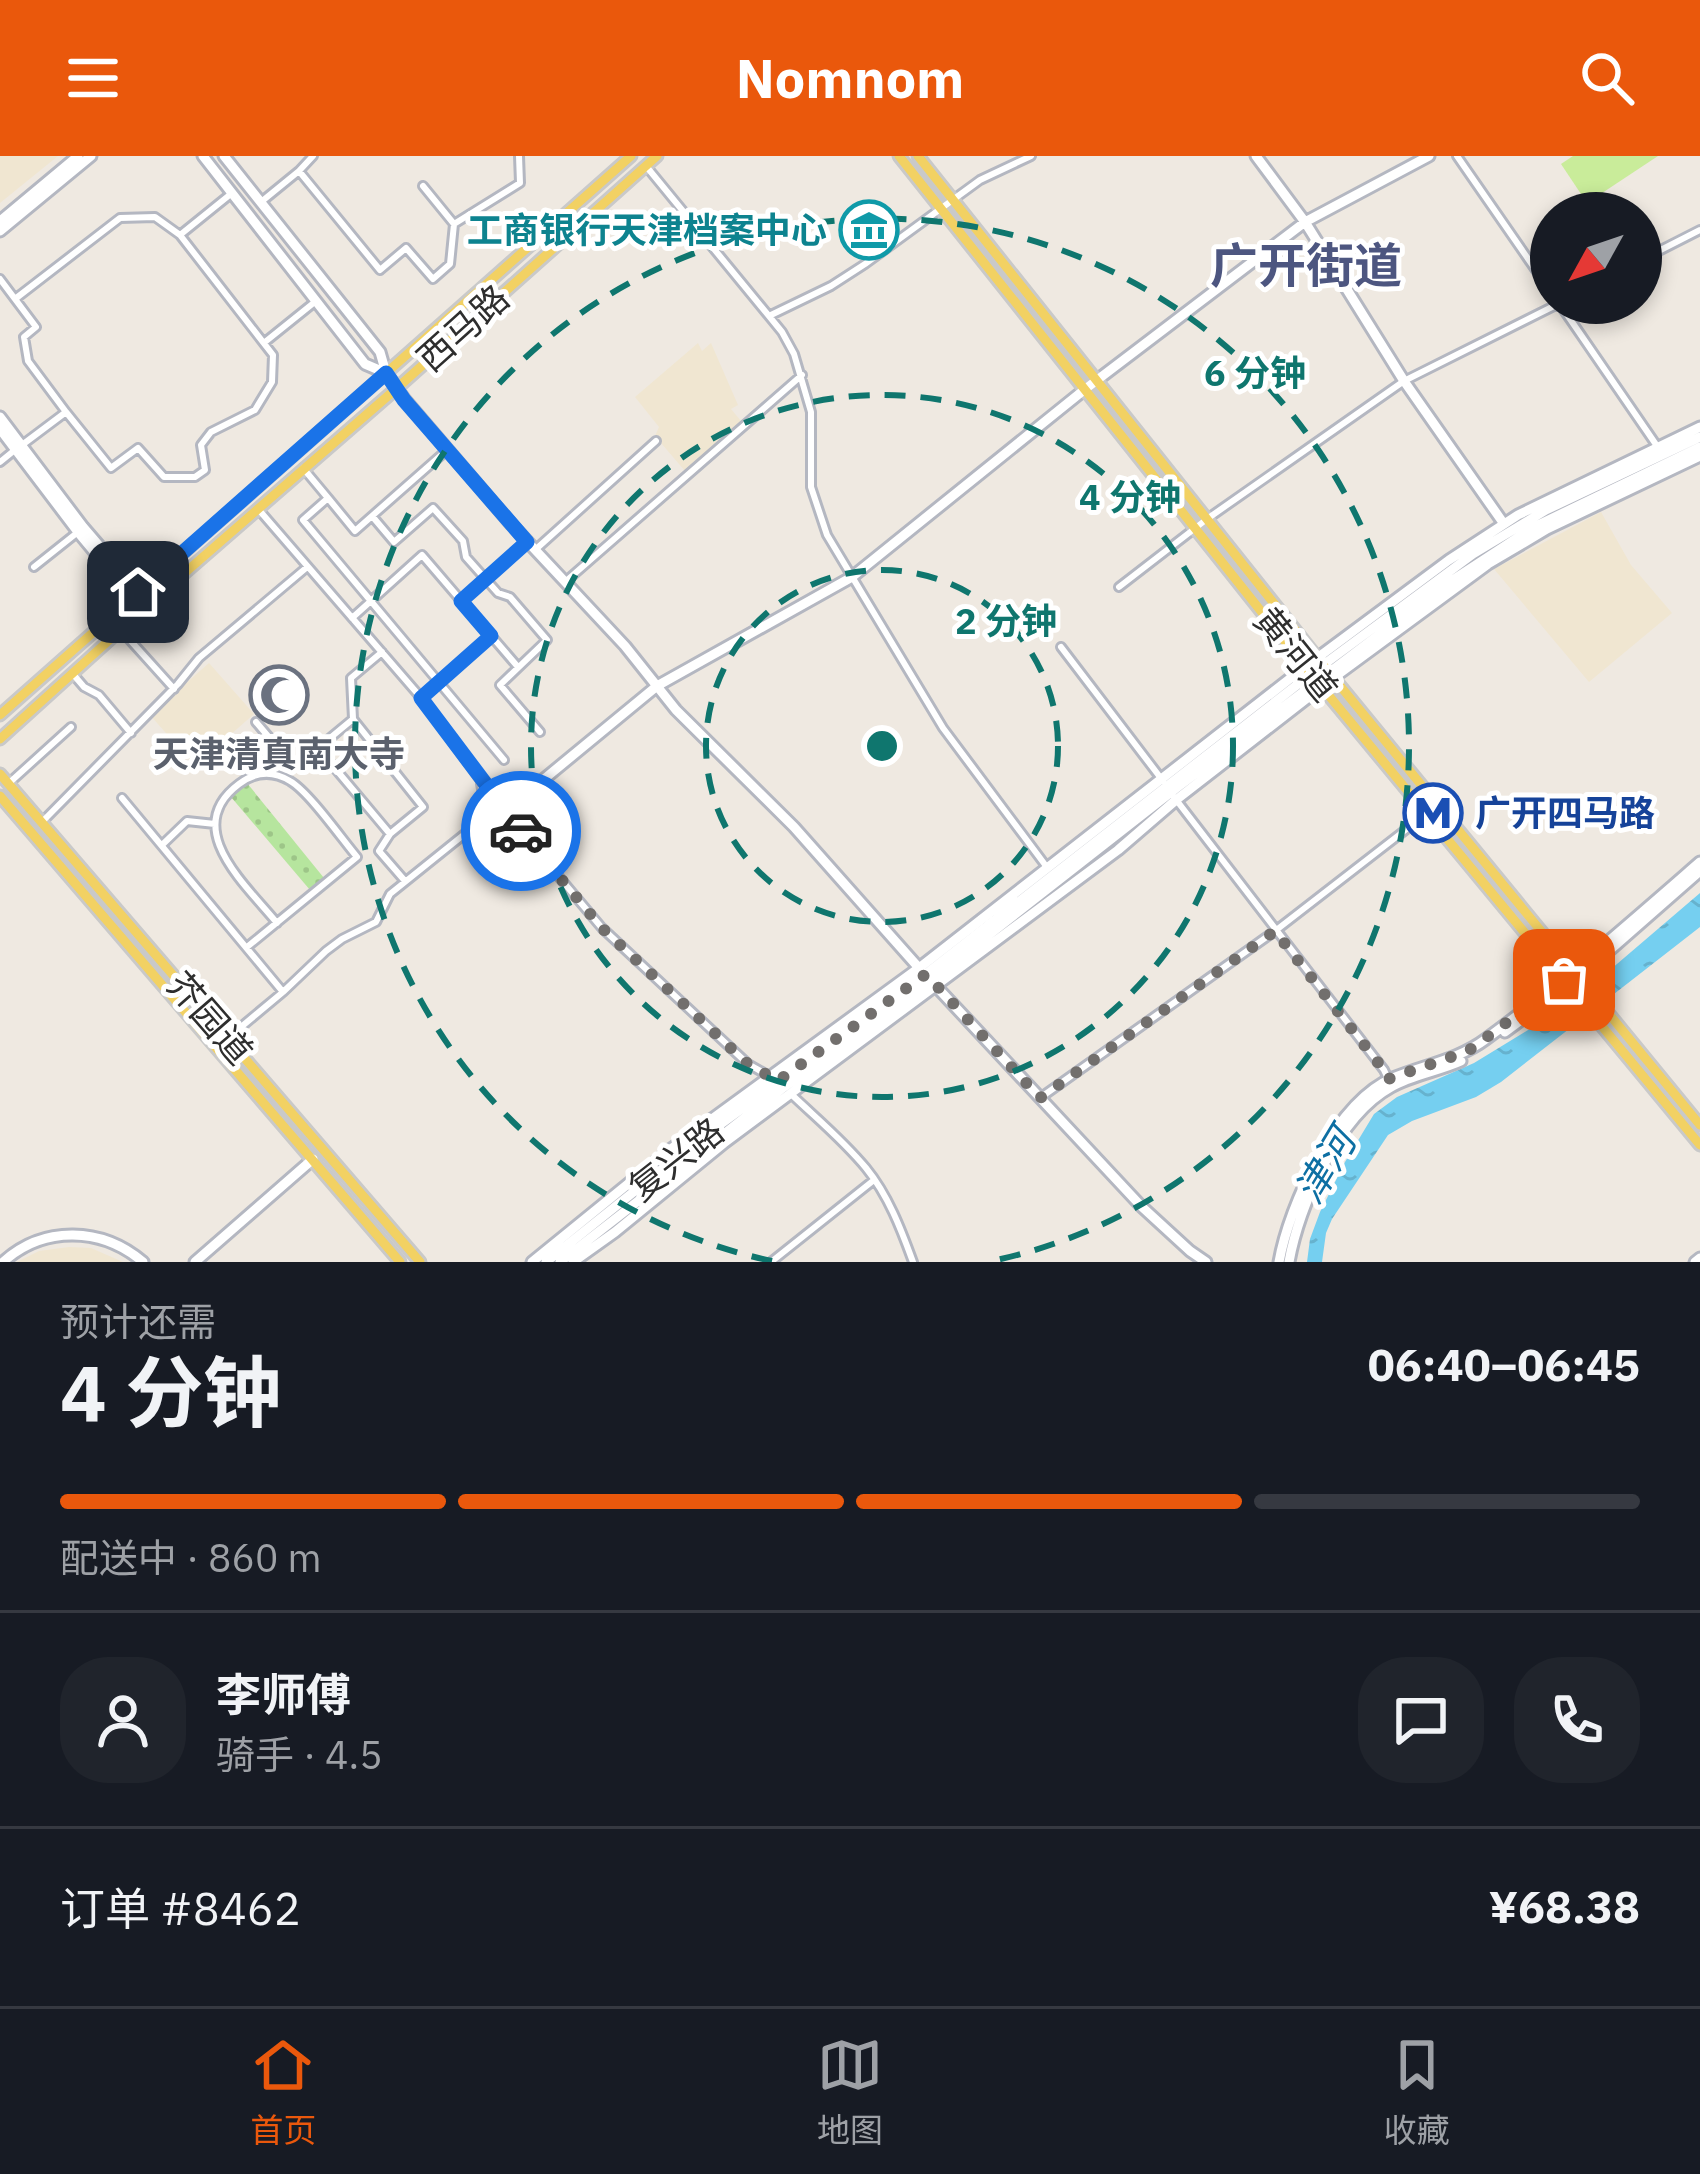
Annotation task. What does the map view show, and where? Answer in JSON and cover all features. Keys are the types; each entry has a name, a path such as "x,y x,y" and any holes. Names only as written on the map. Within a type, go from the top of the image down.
{"main road":[{"name":"西马路","path":"0,715 386,373 638,158 656,156"},
{"name":"黄河道","path":"899,156 1314,677 1700,1145"},
{"name":"黄河道","path":"918,156 1326,668 1700,1125"},
{"name":"西马路","path":"0,739 397,388 638,158"},
{"name":"芥园道","path":"0,774 420,1262"},
{"name":"芥园道","path":"0,796 400,1262"}],"street":[{"path":"0,221 79,156"},
{"path":"0,231 91,156"},
{"path":"203,156 365,364 386,373"},
{"path":"224,156 380,352 397,388 676,710 808,842 1141,1206 1206,1262"},
{"path":"261,202 313,156"},
{"path":"454,224 520,183 519,156"},
{"path":"771,315 847,276 980,180 1031,156"},
{"path":"1256,156 1305,222 1404,381 1511,535"},
{"path":"504,812 656,686 852,577 1084,389 1305,222 1429,156"},
{"path":"1457,156 1530,262"},
{"path":"638,158 771,315 794,354 811,412 811,487 827,535 944,728 1055,878"},
{"path":"298,171 380,270 406,248 433,279 451,264 454,224 423,186"},
{"path":"180,235 232,193"},
{"path":"0,279 15,299 36,327 24,337 28,361 111,469 138,448 164,476 195,477 205,470 201,445 211,433 255,410 272,382 273,356 265,342 180,235 155,217 120,218 15,299"},
{"path":"1662,249 1700,230"},
{"path":"265,342 316,301"},
{"path":"1119,587 1207,518 1404,381 1530,318"},
{"path":"1574,324 1658,446"},
{"path":"565,582 802,375"},
{"path":"0,462 66,412"},
{"path":"0,417 78,532 146,606"},
{"path":"1511,535 1658,446 1700,427"},
{"path":"0,429 135,594"},
{"path":"532,1262 671,1149 781,1085 1314,677 1546,510 1700,437"},
{"path":"461,601 656,441"},
{"path":"304,468 356,531 447,449"},
{"path":"573,1262 686,1172 781,1085 1055,878 1118,850 1169,789 1326,668 1438,567 1700,452"},
{"path":"328,498 303,520 504,760"},
{"path":"372,517 394,542 433,508 463,542 466,557 547,640 500,685 540,732"},
{"path":"258,509 421,698 504,812 602,928 748,1064 781,1085 832,1131 874,1180 896,1215 913,1262"},
{"path":"34,567 78,532"},
{"path":"352,618 422,555 518,667"},
{"path":"41,823 199,658 307,567"},
{"path":"120,629 173,689"},
{"path":"421,698 491,636"},
{"path":"1061,647 1390,1083"},
{"path":"382,652 352,678 353,719 424,807 379,850 405,881"},
{"path":"72,673 99,695 131,733"},
{"path":"353,719 318,748 390,835"},
{"path":"256,722 273,742 264,773"},
{"path":"8,784 71,727"},
{"path":"247,947 277,923 357,857 294,783 270,772 247,778 229,791 218,810 214,834 223,857 277,923"},
{"path":"217,1047 342,939 376,922 390,894 487,816 480,780"},
{"path":"122,798 283,992"},
{"path":"1040,1098 1275,931 1426,814"},
{"path":"162,845 187,821 215,824"},
{"path":"1579,978 1700,862"},
{"path":"1279,1262 1294,1210 1332,1137 1360,1103 1390,1083 1468,1051 1568,986 1700,871"},
{"name":"复兴路","path":"532,1262 554,1259 928,977"},
{"path":"1289,1262 1301,1214 1330,1156 1364,1108 1390,1083"},
{"path":"195,1262 314,1159"},
{"path":"771,1262 874,1180"},
{"path":"3,1262 42,1238 77,1234 125,1249 143,1262"},
{"path":"1190,1251 1196,1262"}],"shaded area":[{"path":"0,156 58,156 0,203"},
{"path":"698,343 702,351 711,343 738,405 731,409 741,421 685,471 655,436 659,427 635,397"},
{"path":"1601,512 1631,565 1672,613 1589,682 1494,569"},
{"path":"209,663 254,714 195,766 150,715"},
{"path":"91,1248 123,1262 17,1262 39,1251"}],"green space":[{"path":"1573,156 1658,156 1604,192 1580,192 1561,164"},
{"path":"247,783 324,878 310,890 231,797"}],"water":[{"path":"1700,893 1700,927 1501,1082 1388,1135 1332,1219 1322,1262 1307,1262 1320,1212 1374,1114 1397,1097 1474,1063 1569,1005"}],"way so far":[{"path":"521,831 602,928 748,1064 778,1081 926,974 1040,1098 1275,931 1388,1079 1468,1051 1564,980"}],"place":[{"name":"工商银行天津档案中心","path":"869,230"},
{"name":"天津清真南大寺","path":"279,695"},
{"name":"广开四马路","path":"1433,813"}],"district":[{"name":"广开街道","path":"1306,266"}],"route":[{"path":"138,592 386,373 527,542 461,601 491,636 421,698 521,831"}],"water label":[{"name":"津河","path":"1325,1166"}]}
